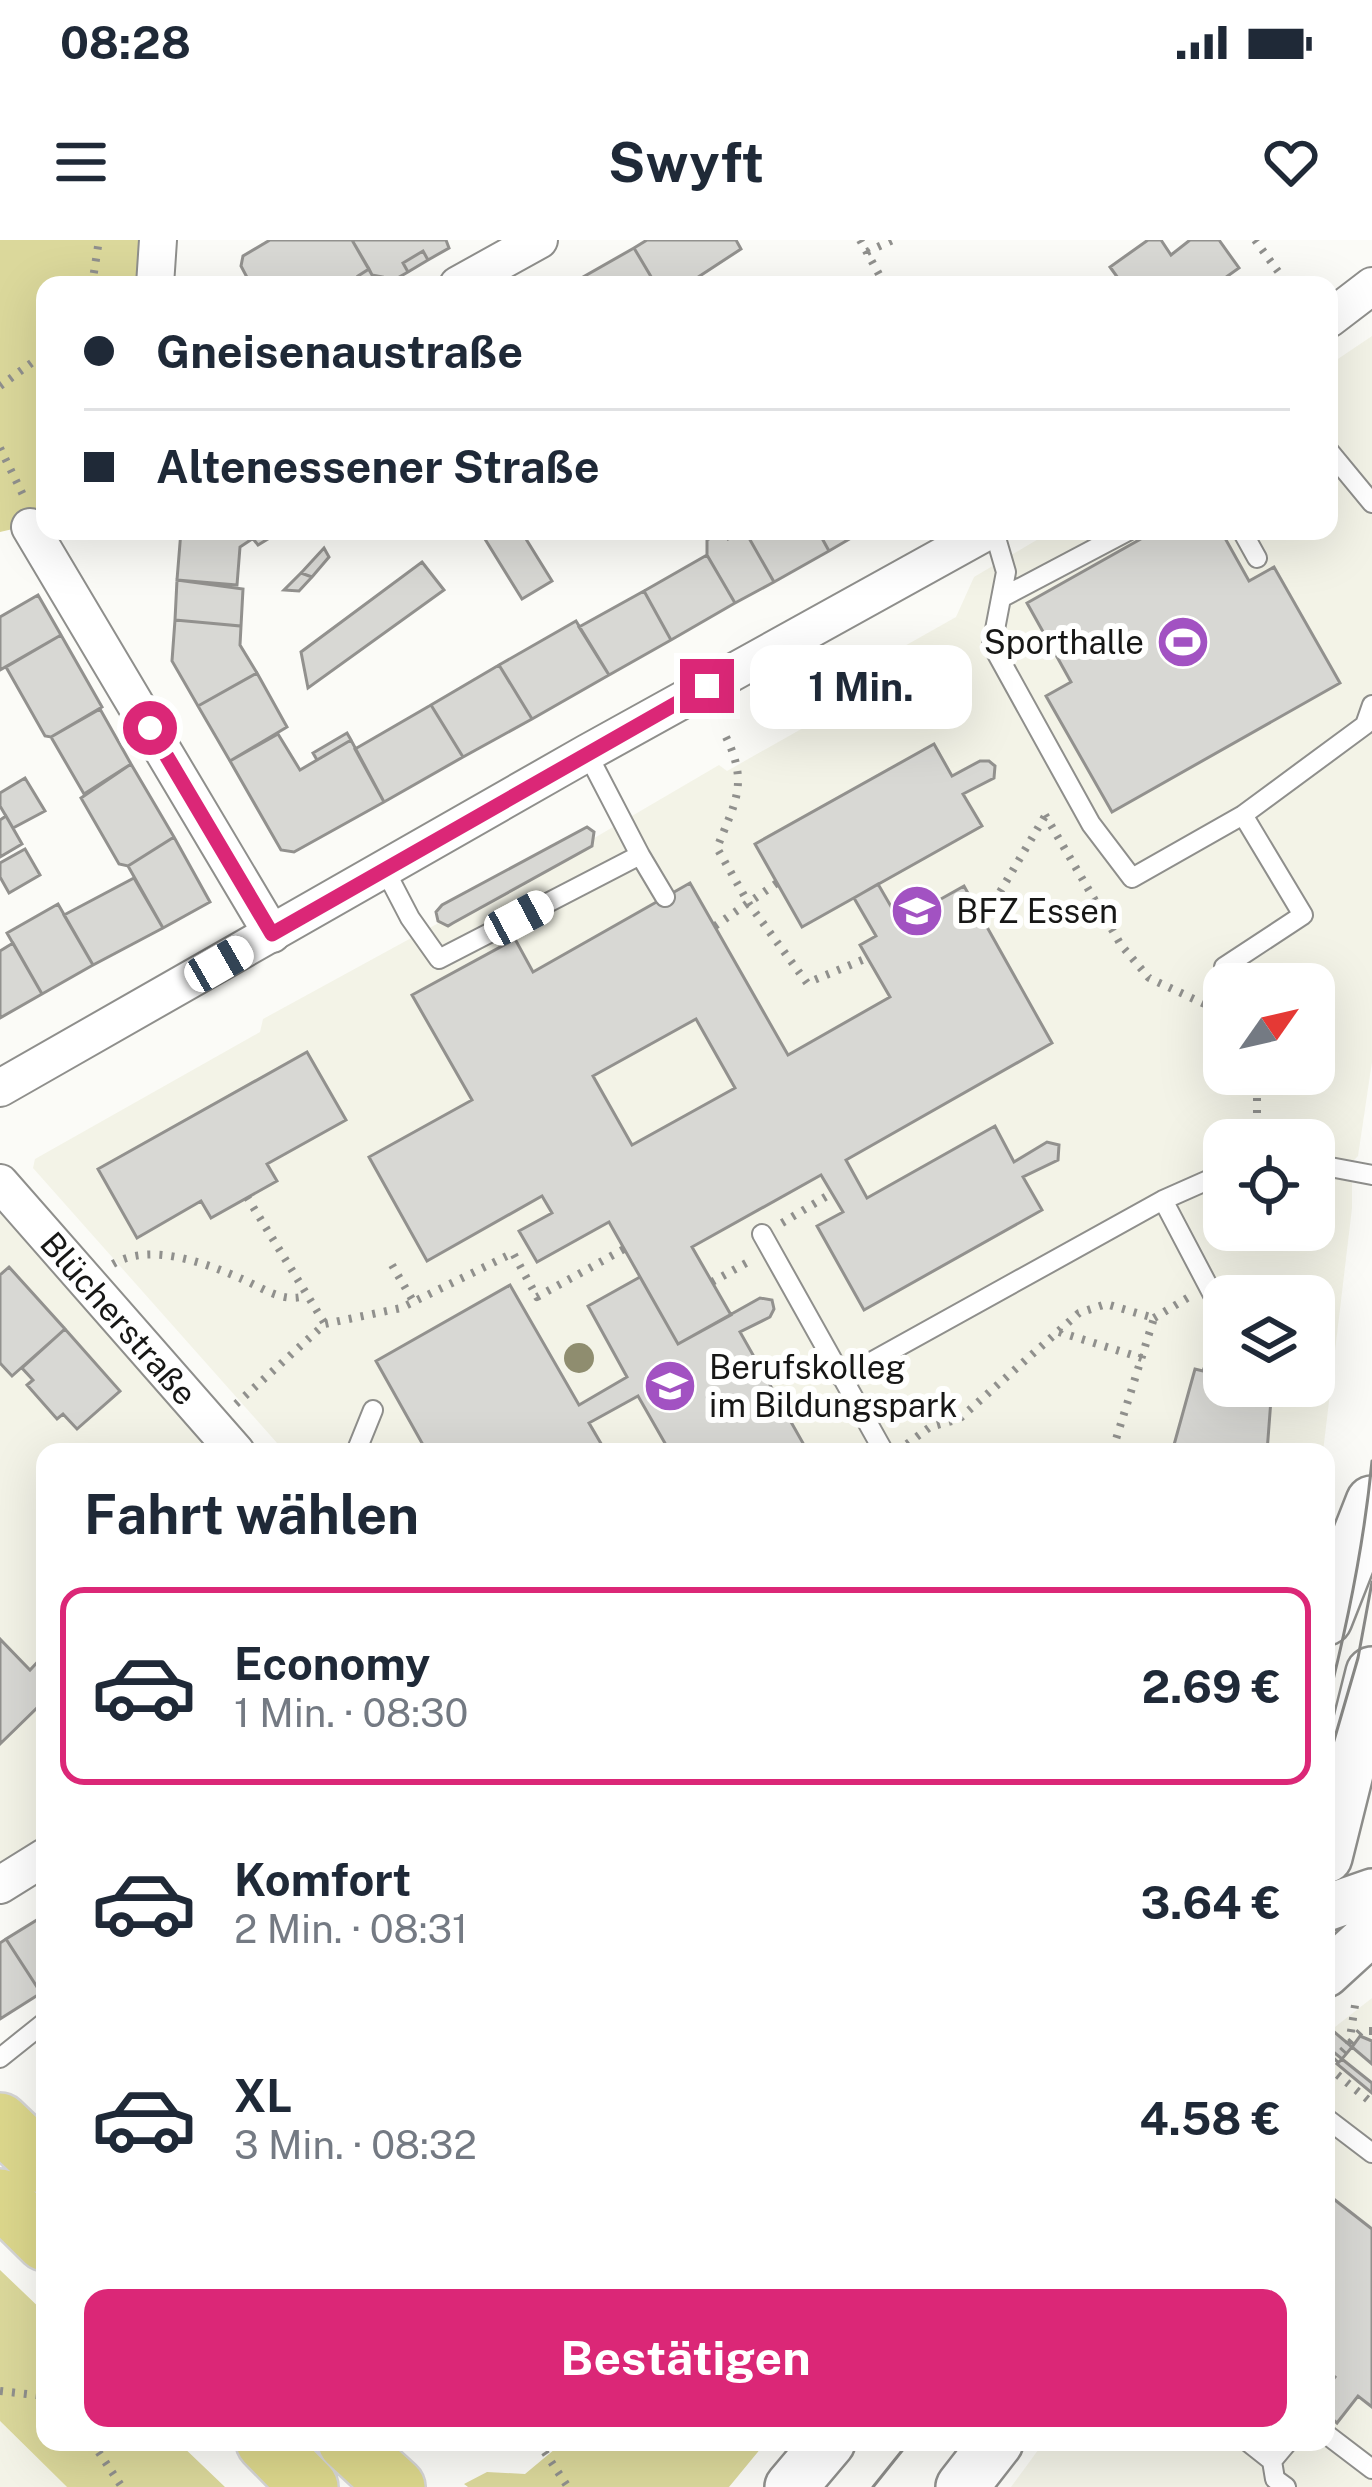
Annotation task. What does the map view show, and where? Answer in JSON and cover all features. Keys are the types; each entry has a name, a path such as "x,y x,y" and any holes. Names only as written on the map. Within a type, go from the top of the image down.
{"main road":[{"path":"1335,1595 1372,1502"},
{"path":"1335,1844 1358,1810 1372,1672"},
{"path":"0,2122 36,2156"},
{"path":"0,2198 36,2233"},
{"path":"274,2451 309,2487"},
{"path":"357,2451 396,2487"},
{"path":"791,2487 821,2451"},
{"path":"962,2487 990,2451"}],"street":[{"path":"156,276 158,240"},
{"path":"474,276 539,240"},
{"path":"1338,312 1372,286"},
{"path":"25,530 272,934"},
{"path":"0,1088 587,753 975,540"},
{"name":"Blücherstraße","path":"0,1183 224,1438"},
{"path":"0,1885 36,1863"},
{"path":"1335,1905 1372,1892"},
{"path":"1335,1966 1372,1932"}],"lane":[{"path":"1338,462 1372,503"},
{"path":"994,540 1006,572 992,645 1091,824 1132,878 1243,815 1365,725 1372,705"},
{"path":"1001,598 1111,540"},
{"path":"1247,540 1257,557"},
{"path":"587,753 664,897"},
{"path":"1230,963 1303,915 1243,815"},
{"path":"386,870 410,918 439,959 640,855"},
{"path":"1335,1168 1372,1175"},
{"path":"842,1378 1162,1200 1203,1182"},
{"path":"1162,1200 1203,1277"},
{"path":"766,1242 879,1443"},
{"path":"360,1443 373,1410"},
{"path":"0,2058 36,2029"},
{"path":"1335,2125 1372,2153"},
{"path":"1335,2441 1372,2469"},
{"path":"1259,2451 1272,2461 1276,2479 1286,2487"},
{"path":"1272,2461 1280,2451"}],"path":[{"path":"93,276 99,240"},
{"path":"860,240 880,276"},
{"path":"867,252 893,240"},
{"path":"1255,240 1281,276"},
{"path":"0,386 36,360"},
{"path":"0,448 20,484 25,530"},
{"path":"726,737 739,764 737,796 717,848 748,904 807,983 867,958"},
{"path":"994,902 1058,790 1067,783"},
{"path":"1045,815 1121,945 1149,978 1203,1003"},
{"path":"715,926 777,883"},
{"path":"712,1282 832,1193"},
{"path":"248,1197 325,1324"},
{"path":"224,1438 325,1324 400,1308 527,1246"},
{"path":"513,1252 537,1297 624,1249"},
{"path":"87,1286 124,1257 173,1256 243,1279 266,1292 294,1299 305,1296"},
{"path":"392,1265 413,1301"},
{"path":"908,1443 930,1427 959,1419 1079,1312 1106,1304 1154,1318 1115,1443"},
{"path":"1057,1332 1142,1358"},
{"path":"1348,2049 1357,1998 1372,2005"},
{"path":"1335,2061 1361,2031 1372,2031"},
{"path":"1335,2073 1372,2103"},
{"path":"0,2391 36,2395"},
{"path":"98,2451 122,2487"},
{"path":"544,2451 568,2487"}],"shaded area":[{"path":"0,240 155,240 153,276 36,276 36,521 0,532"},
{"name":"BFZ Essen","path":"1372,336 1372,1062 1358,1156 1352,1162 1352,1208 1335,1351 1335,1275 1203,1275 1203,1407 1328,1407 1324,1443 277,1443 33,1168 35,1159 260,1032 263,1019 719,765 727,771 819,719 809,700 956,617 974,577 1037,540 1338,540 1338,359"},
{"path":"0,1204 220,1443 36,1443 36,1850 0,1872"},
{"path":"1372,1998 1372,2487 1011,2487 1037,2451 1335,2451 1335,2027"},
{"path":"0,2270 36,2304 36,2451 187,2451 225,2487 67,2487 0,2421"},
{"path":"0,2421 67,2487 0,2487"},
{"path":"553,2451 759,2451 729,2487 464,2484 487,2472 525,2474"}],"building":[{"path":"270,240 352,240 369,269 358,276 246,276 243,256"},
{"path":"352,240 446,240 449,248 428,260 423,251 403,263 408,272 401,276 372,275"},
{"path":"647,240 736,240 741,249 700,276 651,276 634,248"},
{"path":"1148,240 1161,240 1171,255 1190,240 1219,240 1239,268 1228,276 1116,276 1110,267"},
{"path":"634,248 651,276 585,276"},
{"path":"423,251 428,260 408,272 403,263"},
{"path":"180,540 250,540 240,547 237,585 177,580"},
{"path":"486,540 527,540 552,581 522,599"},
{"path":"707,540 750,540 774,582 735,603 707,555"},
{"path":"750,540 823,540 829,551 774,582"},
{"path":"823,540 848,540 829,551"},
{"name":"Sporthalle","path":"1139,540 1226,540 1249,581 1274,567 1340,683 1112,812 1046,696 1071,682 1027,603"},
{"path":"324,548 329,557 312,577 301,573"},
{"path":"707,555 735,603 671,640 644,591"},
{"path":"422,562 444,590 308,688 301,652"},
{"path":"301,573 312,577 299,591 284,590"},
{"path":"177,580 243,589 241,626 175,620"},
{"path":"644,591 671,640 609,675 579,627"},
{"path":"38,595 61,635 0,670 0,617"},
{"path":"175,620 241,626 240,645 257,673 198,706 172,661"},
{"path":"576,621 609,675 532,719 499,665"},
{"path":"61,635 102,707 51,737 45,736 6,667"},
{"path":"499,665 532,719 463,757 431,705"},
{"path":"257,673 287,727 230,761 198,706"},
{"path":"431,705 463,757 384,802 355,749"},
{"path":"100,709 131,764 84,794 51,737"},
{"path":"347,733 351,740 317,760 313,753"},
{"path":"278,734 300,770 351,740 384,802 294,852 281,850 230,761"},
{"path":"934,744 952,776 980,761 995,766 994,778 963,794 982,826 802,927 755,844"},
{"path":"131,764 174,837 128,866 119,864 81,798"},
{"path":"25,778 45,811 13,828 0,806 0,793"},
{"path":"6,816 22,844 0,857 0,820"},
{"path":"587,827 594,832 592,846 448,926 438,921 436,912 442,905"},
{"path":"174,837 210,902 163,928 128,866"},
{"path":"25,849 40,875 9,893 0,877 0,863"},
{"path":"134,878 163,928 93,965 64,915"},
{"path":"690,883 788,1055 890,997 860,945 876,936 854,898 878,884 900,922 964,886 1052,1043 846,1160 867,1198 995,1126 1014,1162 1047,1142 1059,1145 1058,1160 1023,1177 1042,1210 864,1310 817,1226 843,1212 821,1175 692,1247 731,1315 678,1344 609,1222 537,1262 519,1231 552,1213 542,1196 427,1261 369,1157 472,1100 412,995 515,939 533,972","holes":["696,1019 735,1088 632,1145 593,1076"]},
{"path":"58,904 93,965 42,994 7,933"},
{"path":"13,943 42,994 0,1018 0,951"},
{"path":"307,1052 346,1120 267,1164 277,1181 211,1218 201,1201 137,1238 98,1169"},
{"path":"9,1267 65,1329 12,1376 0,1363 0,1275"},
{"path":"640,1277 678,1344 760,1298 772,1300 770,1317 740,1332 803,1443 665,1443 638,1396 589,1423 601,1443 422,1443 376,1361 510,1285 579,1405 627,1377 588,1306"},
{"path":"65,1329 120,1391 77,1429 63,1414 57,1419 27,1385 33,1380 22,1368"},
{"path":"1195,1369 1203,1371 1203,1407 1270,1407 1268,1443 1174,1443"},
{"path":"0,1639 30,1670 36,1664 36,1709 0,1744"},
{"path":"36,1921 36,1985 6,1939"},
{"path":"6,1939 36,1985 36,1996 0,2019 0,1943"},
{"path":"1335,2033 1352,2047 1342,2059 1335,2053"},
{"path":"1360,2036 1372,2041 1372,2064 1352,2047"},
{"path":"1342,2059 1372,2083 1372,2093 1337,2064"},
{"path":"1335,2200 1372,2229 1372,2407 1358,2396 1337,2423"}],"tram line":[{"path":"1335,1671 1354,1585 1372,1461"},
{"path":"1335,1737 1358,1658 1372,1582"},
{"path":"873,2487 902,2451"}],"place":[{"name":"Sporthalle","path":"1183,642"},
{"name":"BFZ Essen","path":"917,911"},
{"name":"Berufskolleg im Bildungspark","path":"670,1386"}],"route":[{"path":"150,728 272,934 707,686"}]}
